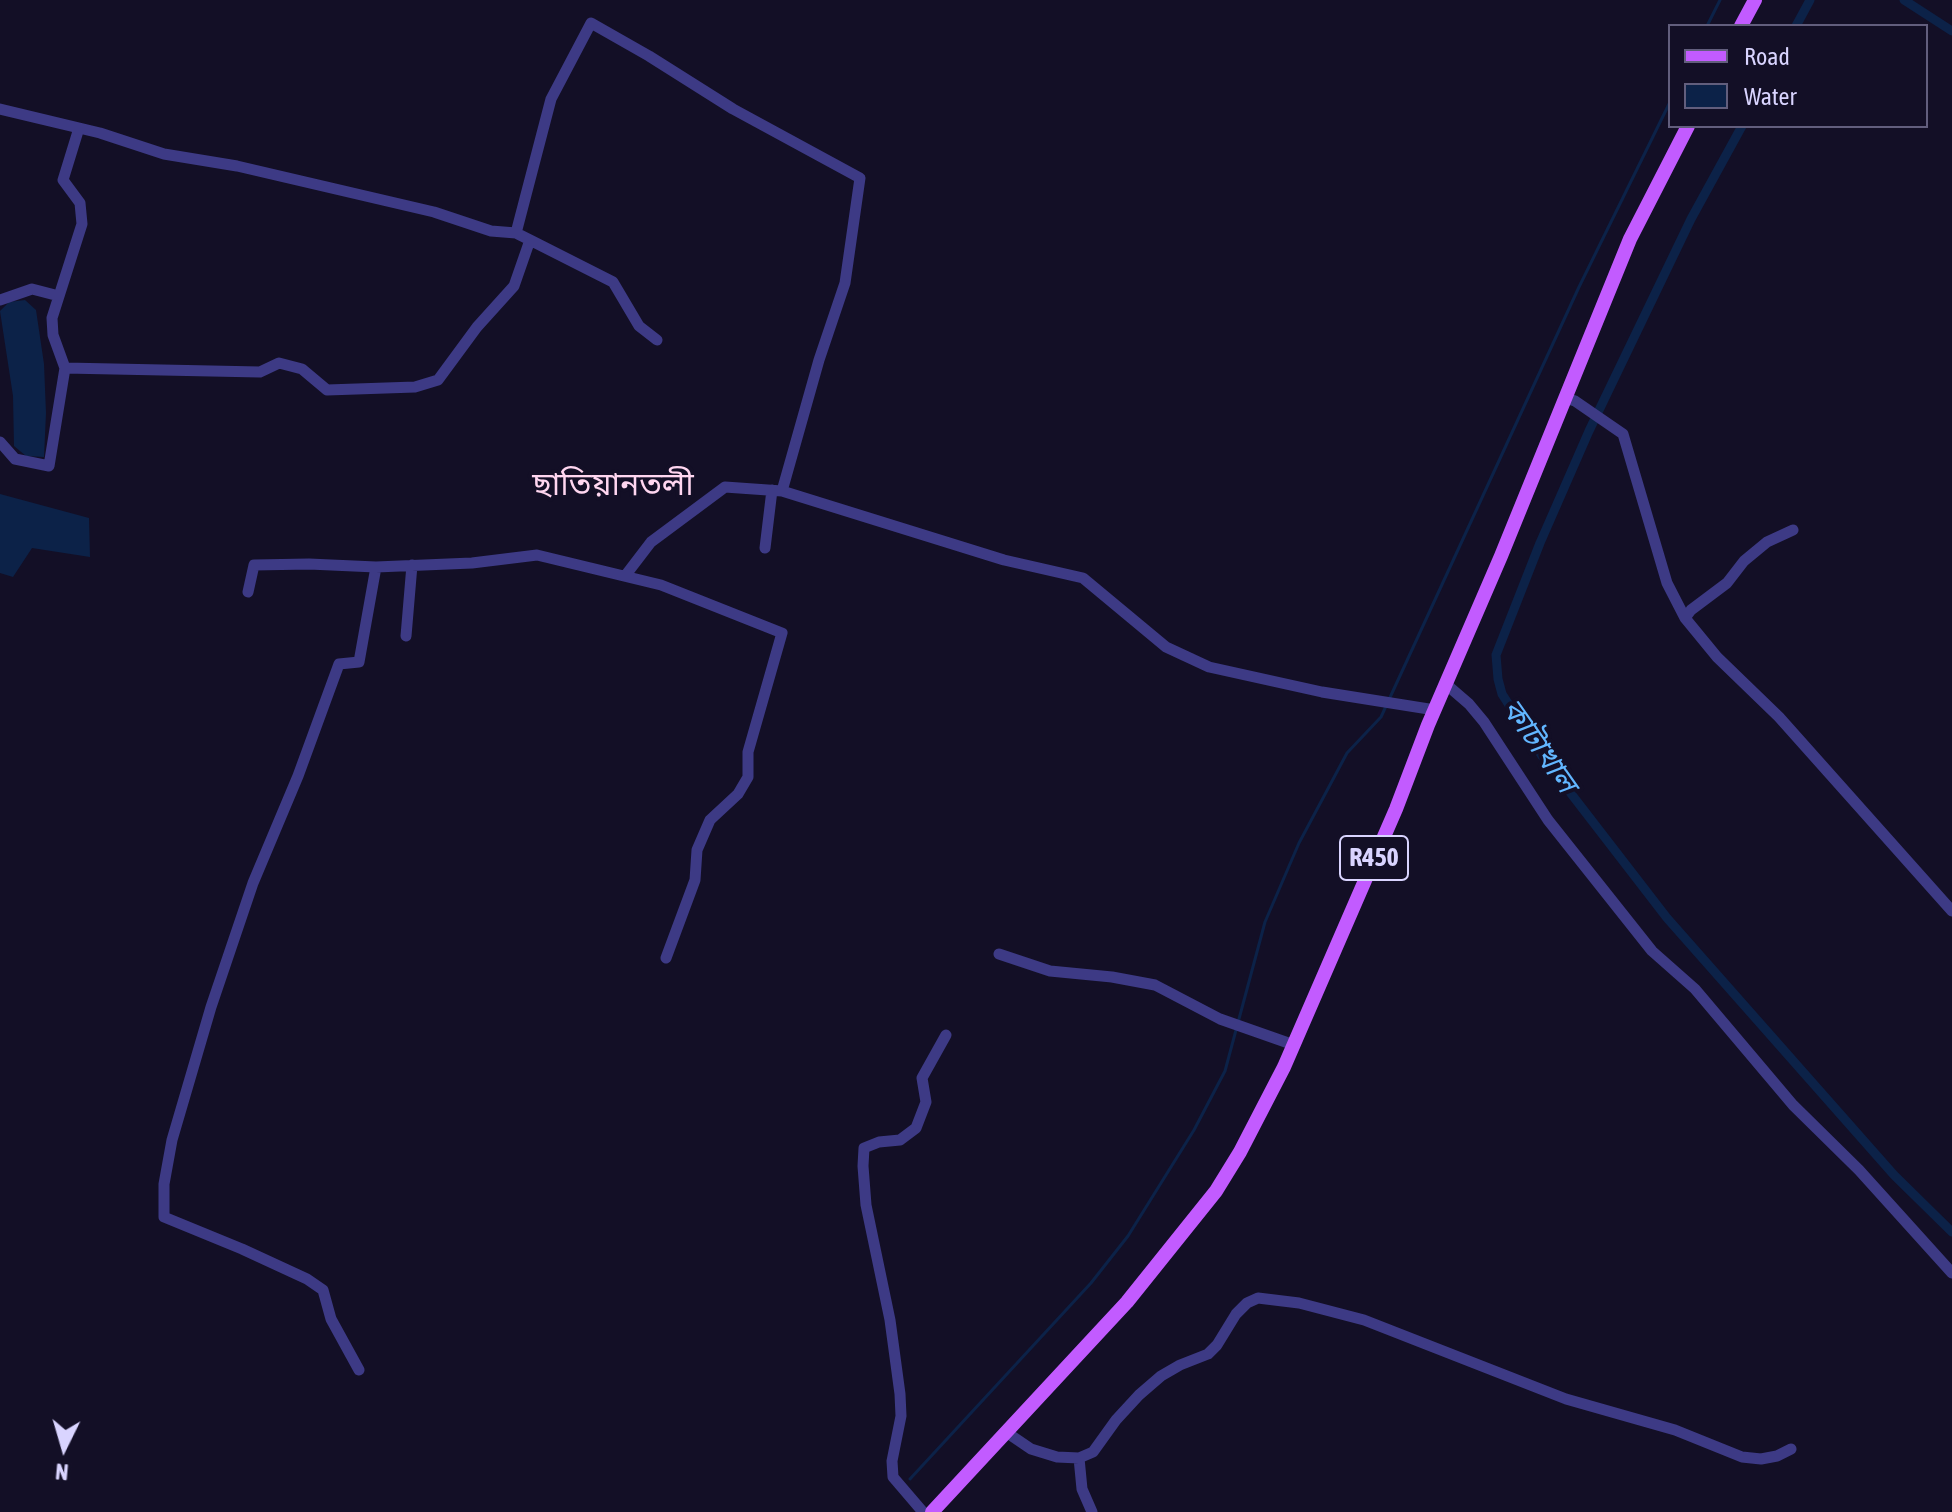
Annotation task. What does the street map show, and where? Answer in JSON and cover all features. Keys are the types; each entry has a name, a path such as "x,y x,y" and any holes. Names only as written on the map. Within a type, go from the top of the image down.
{"main road":[{"path":"1742,24 1755,0"},
{"name":"R450","path":"932,1512 1127,1302 1216,1191 1240,1152 1294,1045 1396,809 1435,710 1570,400 1630,239 1687,128"}],"street":[{"path":"516,233 551,99 591,23 733,109 860,178 845,283 777,491 765,548"},
{"path":"0,109 79,128 164,154 237,166 434,212 491,231 516,233 613,282 639,326 657,340"},
{"path":"0,442 15,459 49,466 65,368 53,335 52,318 82,224 80,203 63,180 79,128"},
{"path":"65,368 260,372 279,363 302,369 327,390 415,387 438,380 477,327 514,286 530,240"},
{"path":"0,300 32,289 59,296"},
{"path":"1570,400 1623,434 1667,583 1685,618 1717,657 1779,717 1952,911"},
{"path":"625,576 651,542 725,487 777,491 1004,560 1083,578 1166,647 1209,667 1322,692 1435,710"},
{"path":"1685,618 1727,583 1744,561 1767,542 1793,530"},
{"path":"248,592 254,565 376,567 472,563 537,555 661,585 782,633 748,752 748,777 738,794 710,820 697,850 695,880 666,958"},
{"path":"406,636 412,565"},
{"path":"359,1370 331,1319 323,1290 307,1279 242,1249 164,1217 164,1184 172,1140 211,1007 253,883 298,776 339,664 359,662 376,567"},
{"path":"1447,685 1484,722 1548,820 1652,951 1695,989 1793,1105 1859,1170 1952,1273"},
{"path":"999,954 1050,971 1155,985 1220,1019 1294,1045"},
{"path":"923,1512 893,1477 892,1461 901,1416 900,1394 890,1320 866,1205 863,1166 864,1148 879,1142 900,1140 916,1128 926,1102 922,1078 946,1035"},
{"path":"1006,1432 1031,1449 1057,1457 1079,1458 1093,1452 1116,1420 1161,1376 1208,1354 1236,1314 1247,1303 1258,1298 1299,1303 1364,1320 1566,1399 1675,1430 1742,1457 1761,1459 1791,1449"},
{"path":"1079,1458 1082,1489 1092,1512"}],"water":[{"path":"25,300 36,310 44,364 44,457 26,456 14,446 13,396 0,311 9,302"},
{"path":"0,494 89,518 90,557 32,548 13,577 0,573"}],"waterway":[{"path":"1708,24 1720,0"},
{"name":"কাটাখাল","path":"1797,24 1810,0"},
{"name":"কাটাখাল","path":"1904,0 1952,31"},
{"path":"910,1479 1091,1283 1128,1236 1194,1130 1225,1071 1265,922 1299,843 1347,753 1381,717 1579,287 1668,106"},
{"name":"কাটাখাল","path":"1741,128 1691,219 1589,431 1496,655 1498,679 1502,694 1542,756 1667,918 1894,1175 1952,1232"}],"district":[{"name":"ছাতিয়ানতলী","path":"613,485"}]}
